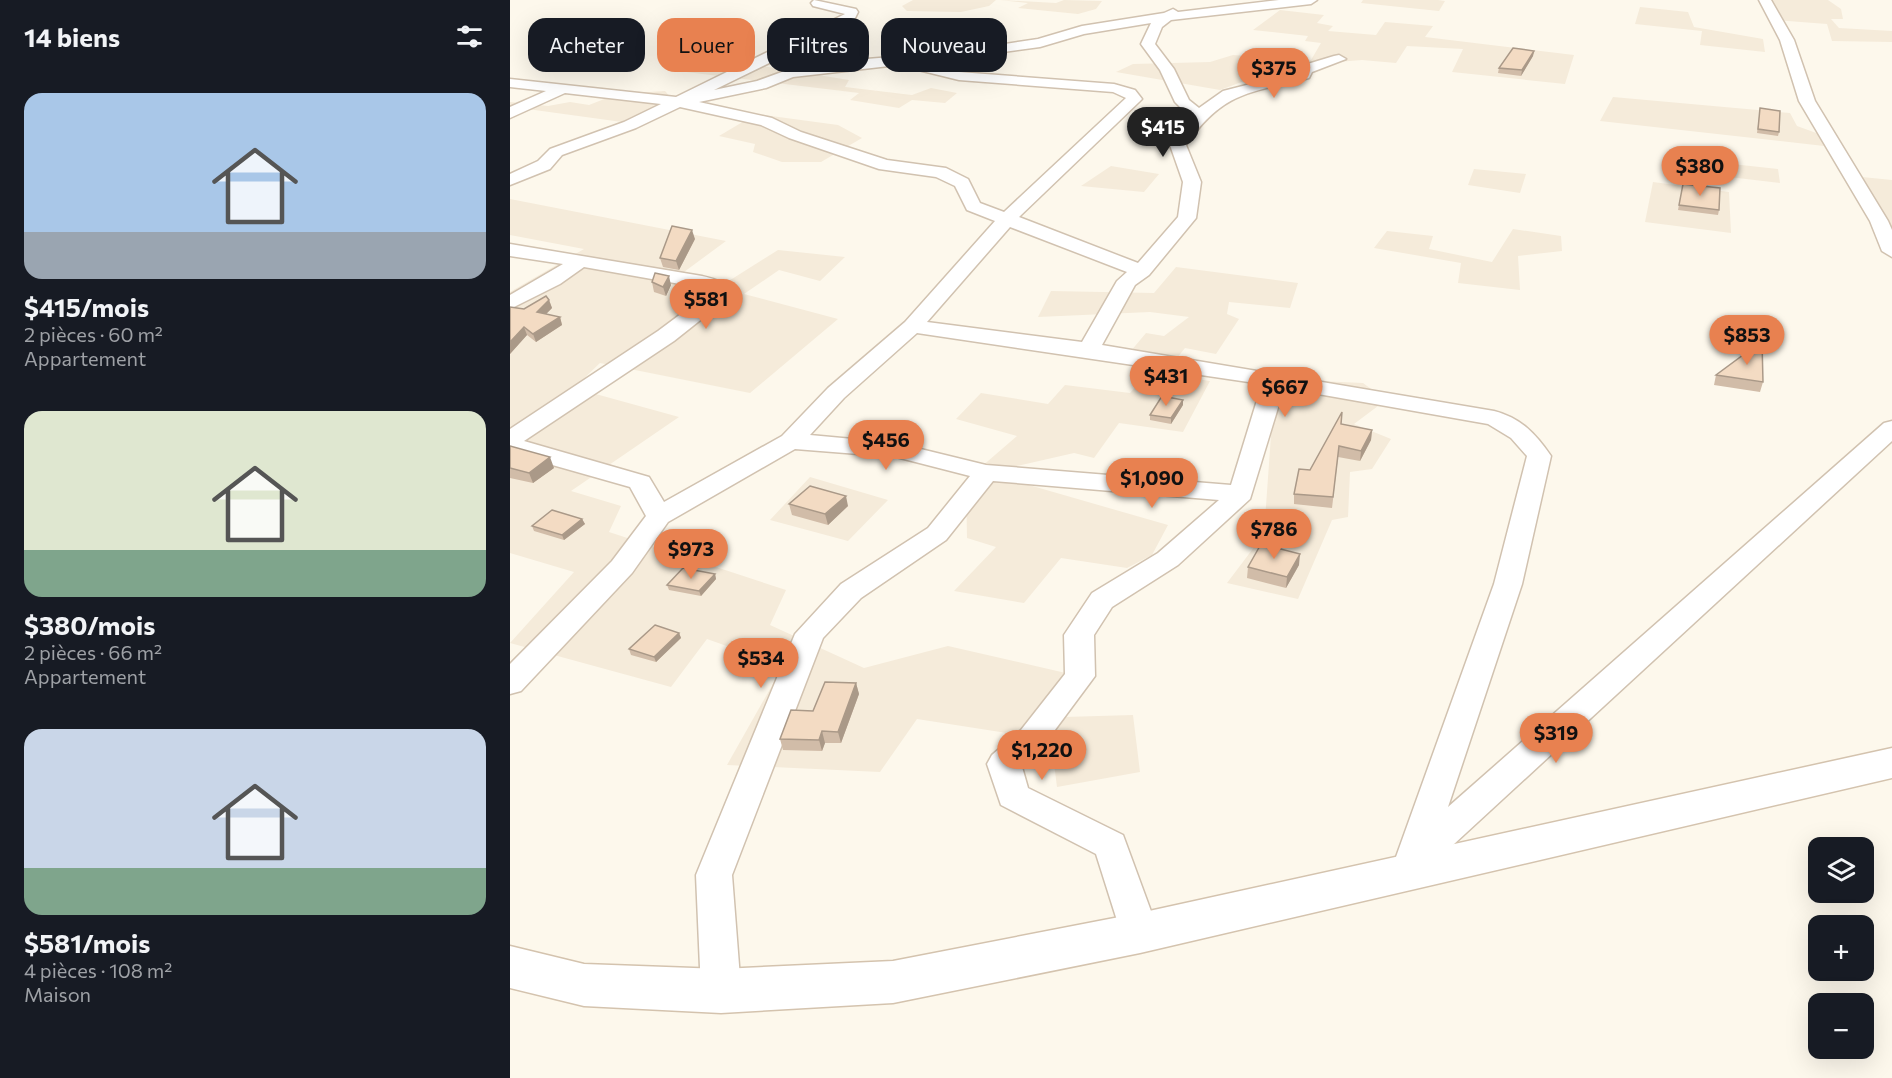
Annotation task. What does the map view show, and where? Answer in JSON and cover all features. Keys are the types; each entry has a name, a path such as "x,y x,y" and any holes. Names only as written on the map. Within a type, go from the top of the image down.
{"main road":[{"path":"510,967 584,985 721,991 893,982 1140,933 1892,761"}],"street":[{"path":"1195,0 1156,25 1148,44 1167,69 1183,102 1198,116"},
{"path":"1007,48 1040,43 1082,30 1166,17 1311,0"},
{"path":"1765,0 1787,40 1808,100 1880,221 1892,251"},
{"path":"510,180 544,165 556,152 630,125 674,101 848,19 852,12 817,3"},
{"path":"1090,348 1127,281 1142,271 1187,218 1192,182 1178,145 1198,116 1228,94 1304,75 1306,69 1339,59"},
{"path":"674,101 761,85 790,73 843,64 881,63"},
{"path":"510,683 622,567 659,516 790,441 836,393 912,326 1007,219 1134,99 1130,93 1114,88 959,76 943,72"},
{"path":"510,83 674,101 766,121 795,135 885,165 940,172 962,183 973,206 1142,271"},
{"path":"510,114 564,88"},
{"path":"510,250 702,282 718,288 720,295 666,336 510,440"},
{"path":"510,303 553,280 581,261"},
{"path":"912,326 1090,348 1494,418 1513,425 1526,436 1539,456 1508,584 1414,858"},
{"path":"1140,933 1111,845 1013,796 1004,764 1032,738 1080,676 1079,634 1102,600 1168,559 1241,494 1275,379"},
{"path":"1414,858 1892,428"},
{"path":"790,441 896,450 986,474 1241,494"},
{"path":"510,445 640,482 659,516"},
{"path":"721,991 714,875 810,634 851,591 937,534 986,474"},
{"path":"1414,858 1892,761"}],"shaded area":[{"path":"913,0 996,0 989,6 961,12 907,11 902,6"},
{"path":"1000,0 1056,3 1064,0 1102,1 1096,9 1078,14 1018,8 1028,3"},
{"path":"1363,0 1445,1 1439,11 1361,3"},
{"path":"1767,0 1828,0 1841,9 1843,19 1831,19 1839,28 1892,31 1892,42 1832,41 1827,24 1773,20"},
{"path":"1640,7 1688,12 1694,27 1763,39 1765,52 1700,45 1702,31 1635,24"},
{"path":"1280,10 1324,15 1317,23 1333,26 1328,31 1376,35 1385,22 1433,26 1425,37 1574,55 1565,84 1452,72 1463,49 1407,46 1396,63 1362,60 1286,66 1266,82 1247,80 1220,90 1116,72 1133,64 1210,62 1233,55 1311,60 1321,43 1305,41 1308,36 1253,30"},
{"path":"755,65 767,67 767,72 799,72 849,80 845,87 912,95 931,88 957,93 945,103 912,100 899,108 850,100 859,93 686,72 755,72"},
{"path":"665,91 674,101 622,122 520,108 510,113 510,102 548,106 570,102 589,105 617,94"},
{"path":"1613,97 1790,113 1797,126 1819,134 1824,146 1600,121"},
{"path":"756,114 838,125 862,138 821,162 782,162 753,152 755,144 719,136"},
{"path":"1732,164 1778,169 1780,183 1729,177"},
{"path":"1111,166 1159,174 1144,192 1081,186"},
{"path":"1474,169 1526,174 1520,193 1468,185"},
{"path":"1862,177 1892,180 1892,229 1891,229"},
{"path":"1653,182 1729,192 1731,233 1645,222"},
{"path":"510,199 726,241 684,272 724,284 778,250 845,257 820,281 779,270 744,294 838,319 750,393 600,363 574,388 679,417 571,491 621,506 609,532 786,590 770,625 864,668 948,646 1083,677 1064,717 1133,715 1140,772 1057,787 1051,740 917,719 880,772 727,765 783,666 707,639 671,687 510,643 574,572 510,553 510,292 584,249 510,235"},
{"path":"1513,229 1561,236 1562,251 1518,256 1520,290 1458,283 1461,263 1374,248 1387,231 1433,236 1429,249 1492,262"},
{"path":"1176,267 1298,283 1290,308 1229,302 1227,314 1239,319 1216,354 1185,348 1164,374 1210,381 1183,432 1119,423 1094,458 1074,453 987,473 1168,525 1152,555 1127,568 1061,558 1024,603 954,591 996,547 967,538 966,480 1017,436 956,419 981,393 1048,404 1065,385 1130,393 1154,366 1125,358 1146,333 1164,336 1189,317 1150,312 1038,317 1051,291 1154,293"},
{"path":"1275,379 1363,383 1386,400 1354,424 1391,439 1372,469 1350,472 1348,517 1332,520 1298,599 1227,583 1264,534"},
{"path":"810,477 888,500 848,541 770,520"}],"building":[{"path":"1513,48 1534,51 1522,70 1499,68"},
{"path":"1760,108 1780,111 1779,132 1758,129"},
{"path":"1683,184 1720,188 1719,210 1679,205"},
{"path":"672,226 692,230 676,261 660,258"},
{"path":"655,273 669,276 663,287 652,282"},
{"path":"546,296 549,300 537,312 560,317 533,334 524,327 510,342 510,307 524,309"},
{"path":"1762,341 1763,382 1716,375"},
{"path":"1162,396 1183,400 1171,418 1150,415"},
{"path":"1342,412 1341,424 1372,430 1361,451 1339,446 1333,497 1294,494 1299,469 1310,470"},
{"path":"510,446 550,457 529,473 510,468"},
{"path":"810,486 846,496 825,514 789,504"},
{"path":"552,510 582,519 562,535 532,526"},
{"path":"1261,544 1300,554 1287,577 1248,567"},
{"path":"683,568 715,574 699,591 667,585"},
{"path":"655,625 679,633 654,657 629,649"},
{"path":"825,682 856,683 838,732 822,731 819,740 780,739 791,710 813,711"}]}
